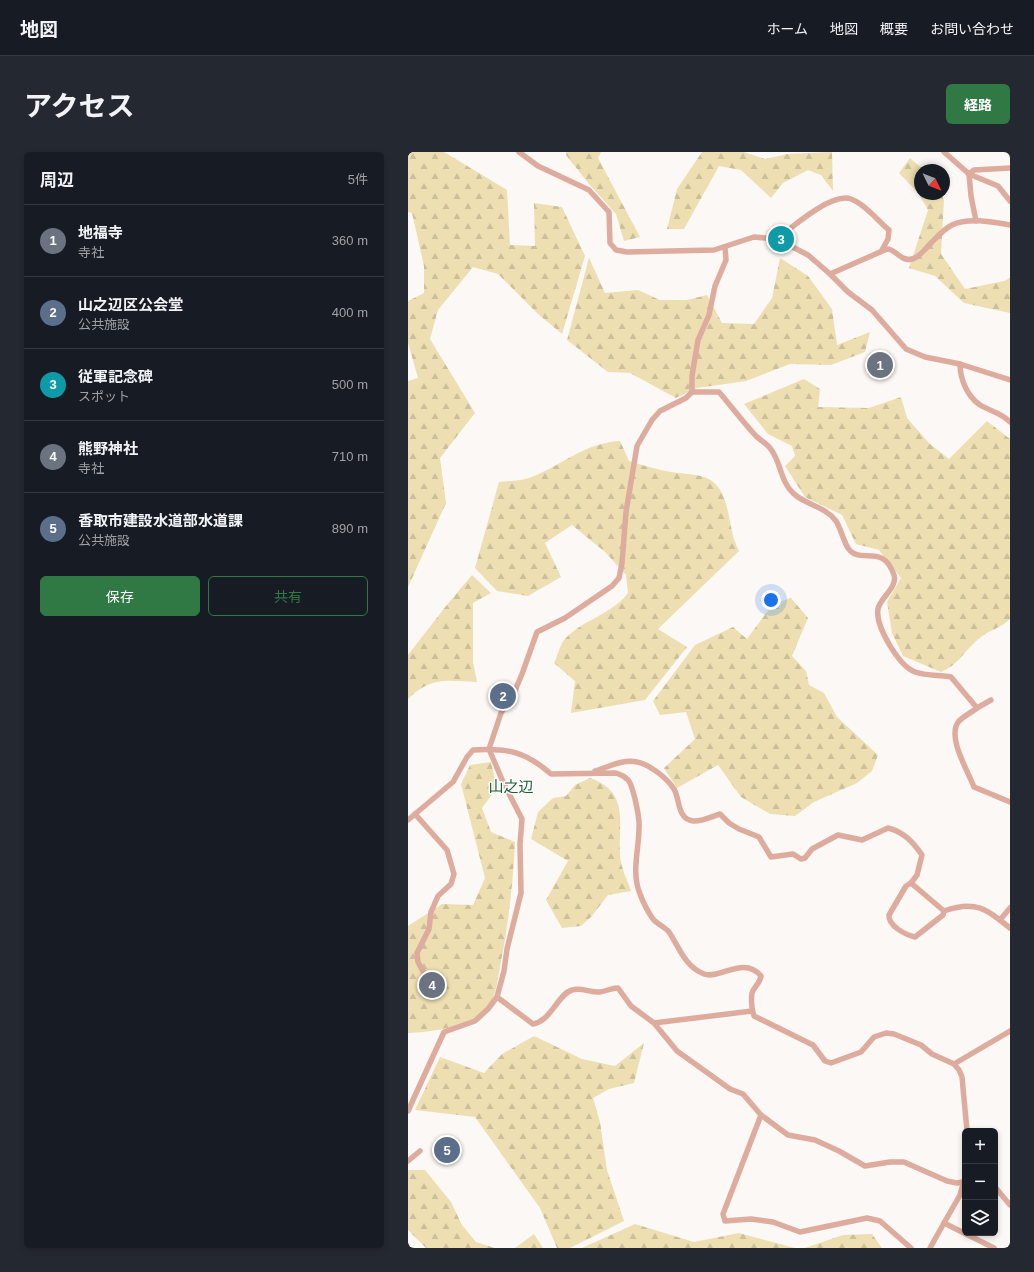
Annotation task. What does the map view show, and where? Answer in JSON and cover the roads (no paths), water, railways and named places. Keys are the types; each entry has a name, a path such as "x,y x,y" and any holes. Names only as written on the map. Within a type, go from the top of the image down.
{"street":[{"path":"520,152 538,166 574,182 593,193 609,212 610,242 616,250 627,252 714,250 754,237 777,239 808,256 830,274 848,292 872,310 906,349 925,357 960,364 1010,380"},
{"path":"944,152 969,174 998,186 1010,201"},
{"path":"969,174 974,170 1010,168"},
{"path":"969,174 971,196 976,221"},
{"path":"777,239 835,200 850,199 858,203 889,230 888,240 882,250"},
{"path":"830,274 860,262 882,250 891,249 899,256 913,259 952,225 976,221 1010,225"},
{"path":"692,392 692,376 698,340 709,315 715,286 726,260 725,247"},
{"path":"960,364 960,376 974,399 980,405 1006,417 1010,422"},
{"path":"408,1111 444,1032 478,1019 497,997 504,971 508,942 520,893 520,844 523,825 521,814 503,782 489,749 501,713 514,693 537,632 565,618 612,586 619,578 622,563 626,512 637,446 652,420 660,411 686,398 692,392 719,392 756,436 770,448 776,458 785,482 792,493 806,503 819,507 835,520 849,549 855,554 884,558 894,575 895,581 878,609 879,622 888,643 902,662 915,672 951,677 977,708"},
{"path":"992,700 977,708 959,721 955,730 960,755 968,770 974,788 1010,802"},
{"path":"408,820 457,778 471,751 489,749 513,751 535,761 551,774 616,773 625,776 630,783 640,826 635,861 637,884 640,894 653,918 668,931 688,962 704,974 714,975 730,968 748,968 757,971 760,976 760,980 752,993 752,1011 758,1018 813,1046 825,1061 831,1063 861,1052 874,1037 886,1033 894,1034 921,1045 932,1054 954,1064 962,1077 967,1128"},
{"path":"589,773 626,762 637,762 646,765 666,779 674,790 680,811 687,818 694,821 720,814 729,823 739,829 759,837 771,857 793,854 801,859 805,858 812,849 838,835 862,840 888,828 895,830 914,843 922,855 917,876 906,886 888,919 892,924 915,937 943,916 944,911"},
{"path":"415,814 447,850 454,866 454,874 451,884 438,896 432,909 429,929 417,954 418,962 425,975"},
{"path":"911,883 944,911"},
{"path":"944,911 960,905 973,905 1000,920 1010,928"},
{"path":"1000,920 1010,908"},
{"path":"497,997 533,1024 539,1023 557,1005 564,995 572,990 600,992 610,988 618,988 632,1006 654,1023 677,1051 730,1089 743,1094 761,1115 788,1135 815,1140 839,1151 865,1166 890,1162 904,1162 946,1181 957,1183 962,1180"},
{"path":"654,1023 752,1011"},
{"path":"954,1064 1010,1031"},
{"path":"761,1115 723,1214 725,1221 751,1219 773,1222 800,1232 867,1218 875,1219 880,1221 911,1248"},
{"path":"408,1161 420,1151"},
{"path":"930,1248 960,1195 962,1187"},
{"path":"998,1190 1010,1204"},
{"path":"944,1223 994,1248"}],"place":[{"name":"従軍記念碑","path":"781,239"},
{"name":"地福寺","path":"880,365"},
{"name":"山之辺区公会堂","path":"503,696"},
{"name":"熊野神社","path":"432,985"},
{"name":"香取市建設水道部水道課","path":"447,1150"}],"district":[{"name":"山之辺","path":"511,787"}]}
